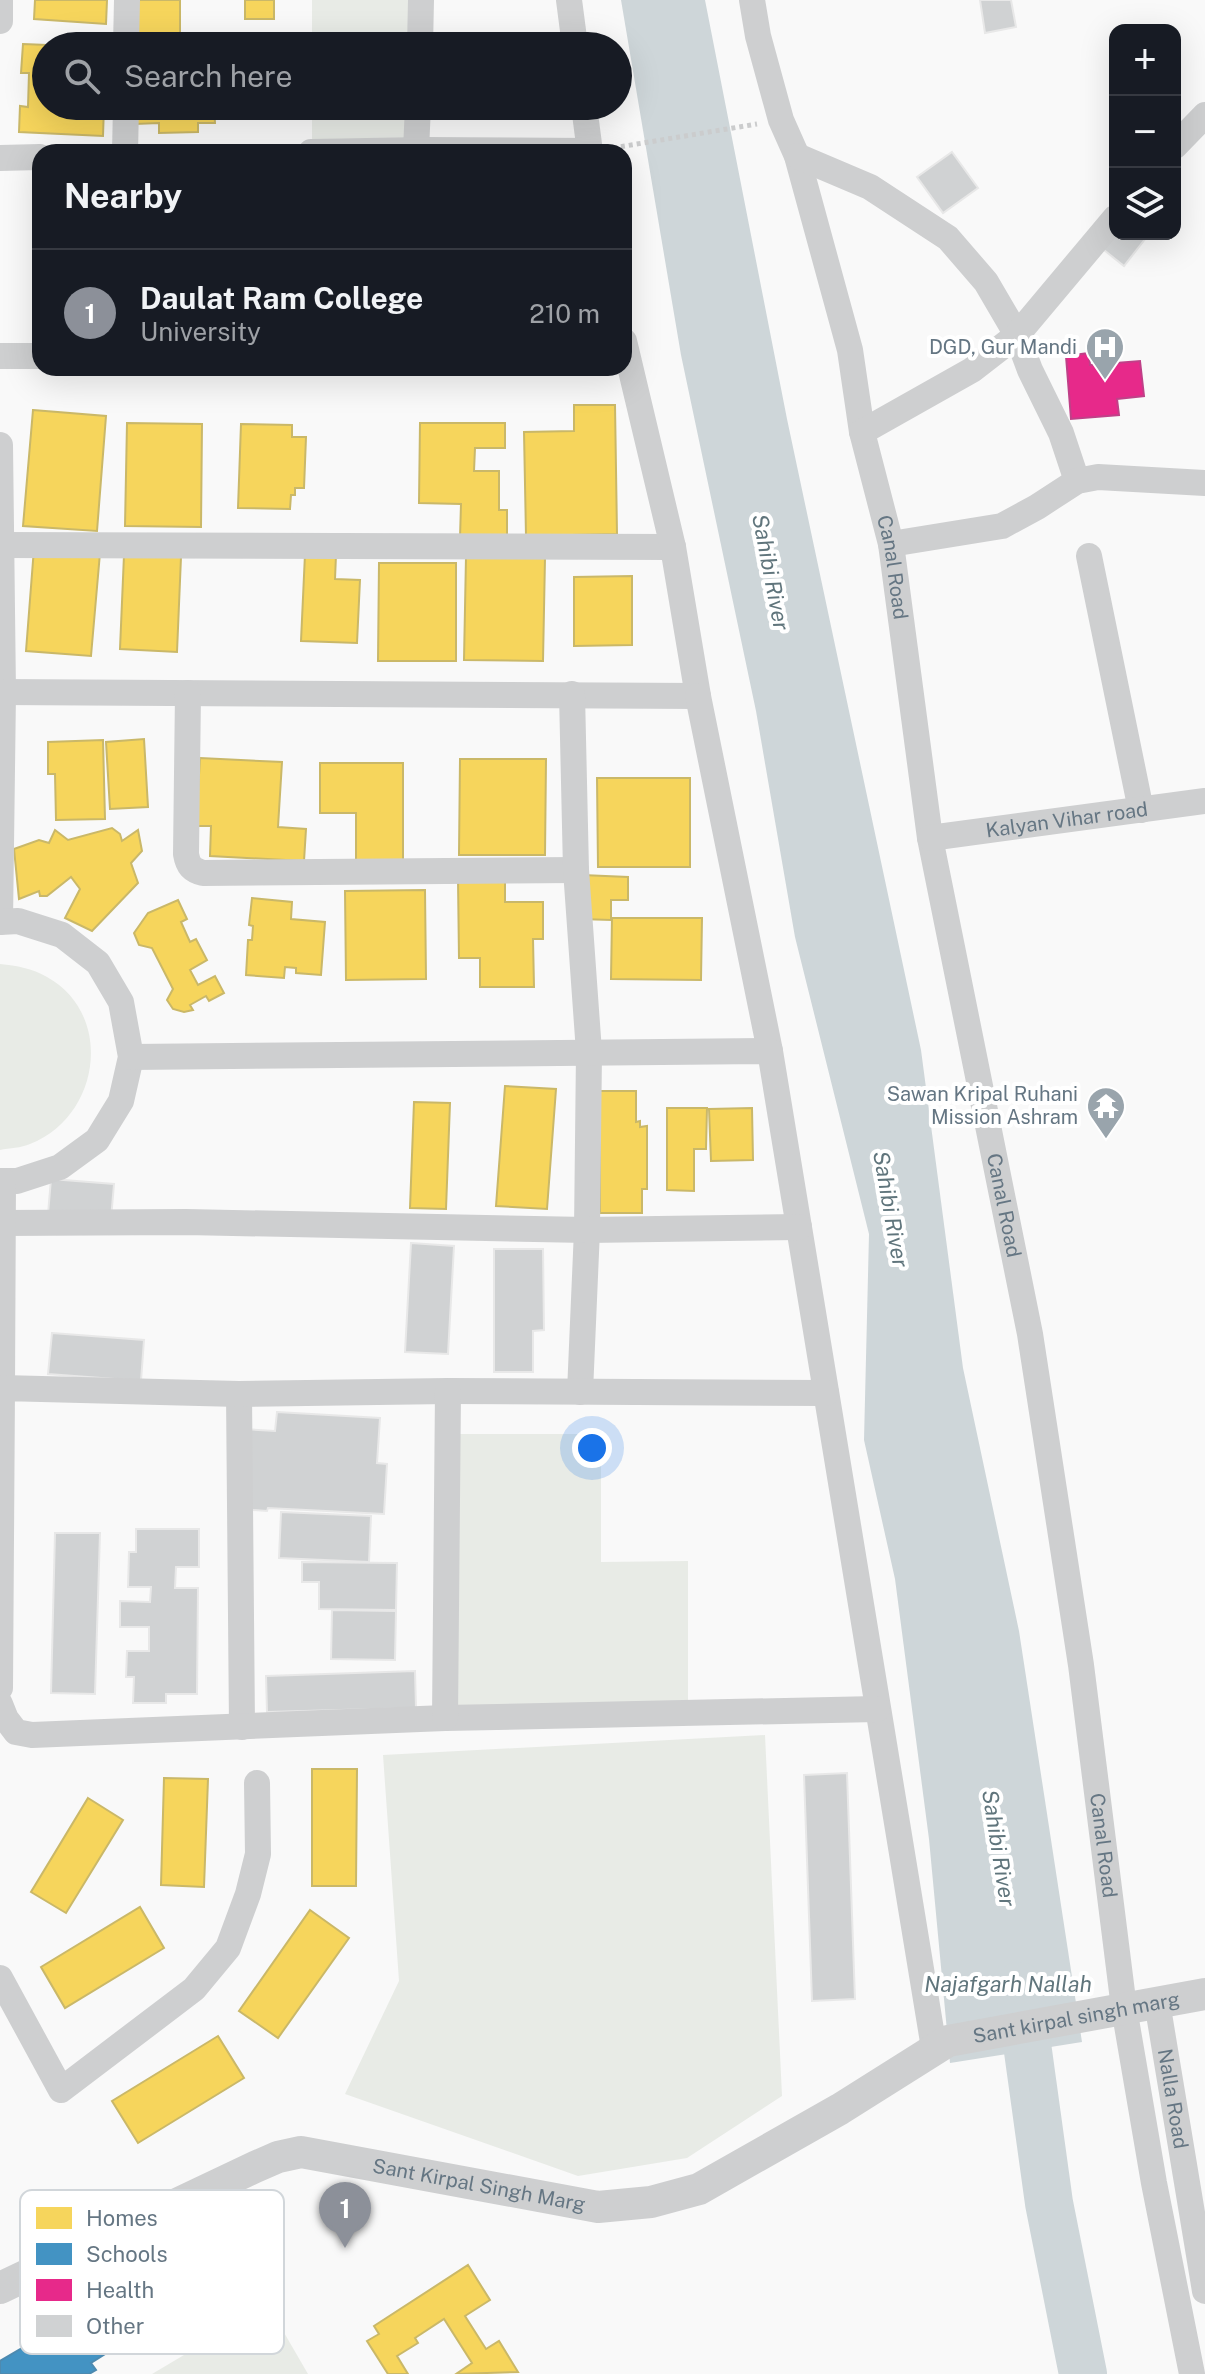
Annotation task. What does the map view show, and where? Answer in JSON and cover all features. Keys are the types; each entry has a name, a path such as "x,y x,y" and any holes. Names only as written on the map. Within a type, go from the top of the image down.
{"street":[{"path":"0,0 0,21"},
{"path":"126,32 127,0"},
{"path":"420,32 421,0"},
{"path":"569,0 573,32"},
{"name":"Canal Road","path":"752,0 758,36 781,120 797,156 850,350 862,432 891,544 930,838 1030,1334 1081,1665 1114,2010 1154,2183 1192,2374"},
{"path":"1181,140 1205,115"},
{"path":"125,144 126,120"},
{"path":"416,144 417,120"},
{"path":"586,120 589,144"},
{"path":"797,156 870,187 948,238 986,282 1017,335 1030,370 1061,433 1077,481"},
{"path":"0,158 32,157"},
{"path":"862,432 972,370 1017,335 1109,225"},
{"path":"0,356 32,356"},
{"path":"632,376 673,547 698,696 770,1051 877,1709 941,2044"},
{"path":"0,445 0,922 18,921 62,935 98,963 121,1002 131,1057 121,1101 97,1140 60,1167 17,1181 2,1181 0,1688"},
{"path":"891,544 1002,526 1077,481 1098,477 1205,483"},
{"path":"0,545 673,547"},
{"path":"1089,556 1141,810"},
{"path":"2,692 698,696"},
{"path":"188,693 186,854 188,864 195,871 576,870"},
{"path":"572,694 576,870 589,1052 587,1230 580,1392"},
{"name":"Kalyan Vihar road","path":"930,838 1205,801"},
{"path":"131,1057 770,1051"},
{"path":"3,1223 186,1222 587,1230 799,1227"},
{"path":"1,1388 239,1394 448,1391 826,1393"},
{"path":"445,1718 448,1391"},
{"path":"239,1394 242,1727"},
{"path":"0,1704 16,1732 32,1735 445,1718 877,1709"},
{"path":"0,1978 61,2090 194,1989 228,1948 248,1894 258,1854 257,1783"},
{"name":"Sant kirpal singh marg","path":"941,2044 1205,1994"},
{"name":"Nalla Road","path":"1157,2002 1205,2291"},
{"name":"Sant Kirpal Singh Marg","path":"207,2190 278,2157 301,2152 598,2207 651,2202 699,2189 840,2109 941,2044"},
{"name":"Sant Kirpal Singh Marg","path":"0,2288 20,2279"}],"path":[{"path":"632,145 734,129"}],"shaded area":[{"path":"312,0 411,0 411,32 312,32"},
{"path":"312,120 410,120 410,141 312,141"},
{"path":"0,964 36,971 69,994 83,1015 90,1039 90,1065 84,1089 72,1112 54,1131 27,1145 0,1150"},
{"path":"453,1434 601,1434 601,1562 688,1561 688,1712 453,1713"},
{"path":"765,1735 782,2096 687,2158 578,2176 345,2094 399,1981 383,1755"},
{"path":"284,2333 308,2374 152,2374 186,2354 284,2354"}],"water":[{"name":"Najafgarh Nallah","path":"621,0 705,0 787,419 921,1050 963,1368 1019,1631 1082,2042 950,2063 929,1839 895,1579 864,1440 869,1234 795,937 756,711 681,355 632,65 632,32 626,32"}],"building: Homes":[{"path":"35,0 107,0 106,24 34,19"},
{"path":"134,0 180,0 180,32 134,32"},
{"path":"245,0 274,0 274,19 245,19"},
{"path":"23,44 32,44 32,120 104,120 103,136 19,132 20,106 28,107 29,73 21,73"},
{"path":"135,120 215,120 215,123 198,123 198,132 159,133 159,123 135,124"},
{"path":"574,405 615,405 617,534 526,536 524,432 574,431"},
{"path":"33,410 106,416 97,531 23,526"},
{"path":"127,423 202,424 201,527 125,526"},
{"path":"420,423 505,423 505,448 475,448 474,471 499,471 499,510 507,510 507,539 460,538 461,504 419,503"},
{"path":"241,424 292,425 292,437 306,437 304,488 295,488 290,509 238,508"},
{"path":"34,548 100,553 91,656 26,651"},
{"path":"305,554 336,555 335,579 360,580 357,643 301,641"},
{"path":"124,555 181,557 177,652 120,649"},
{"path":"466,557 545,558 543,661 464,660"},
{"path":"379,563 456,563 456,661 378,661"},
{"path":"632,576 632,645 574,646 574,577"},
{"path":"144,739 148,807 110,809 106,742"},
{"path":"103,740 105,819 56,820 55,774 48,774 48,742"},
{"path":"200,758 282,762 278,827 306,829 304,861 210,856 211,826 196,826"},
{"path":"460,759 546,759 545,855 459,855"},
{"path":"320,763 403,763 403,862 356,863 356,813 320,813"},
{"path":"597,778 690,778 690,867 598,867"},
{"path":"112,828 120,834 122,841 138,830 142,851 131,863 138,883 92,931 65,918 80,889 71,877 47,896 40,896 39,891 19,899 14,849 39,840 49,843 55,830 68,840"},
{"path":"582,875 628,877 628,900 611,900 611,920 580,919"},
{"path":"458,879 505,879 505,902 543,902 543,939 533,939 534,987 480,987 480,958 459,958"},
{"path":"425,890 426,979 346,980 345,891"},
{"path":"252,898 292,902 291,919 325,922 321,975 296,973 296,968 285,967 284,978 246,975 248,940 252,940 253,926 249,925"},
{"path":"178,900 187,919 181,922 190,942 196,939 207,960 190,970 198,985 215,976 224,993 209,1001 206,996 190,1005 193,1010 184,1012 173,1009 167,1000 173,989 152,948 139,945 134,933 148,913"},
{"path":"612,918 702,918 701,980 611,979"},
{"path":"505,1086 556,1089 547,1209 496,1206"},
{"path":"600,1091 636,1091 636,1122 640,1121 640,1127 647,1126 647,1189 642,1189 642,1213 600,1213"},
{"path":"414,1102 450,1103 446,1209 410,1208"},
{"path":"667,1108 707,1108 706,1149 694,1149 694,1191 667,1190"},
{"path":"752,1108 753,1160 711,1161 709,1109"},
{"path":"312,1769 357,1769 356,1886 312,1886"},
{"path":"164,1778 208,1779 204,1887 161,1885"},
{"path":"88,1798 123,1820 66,1913 31,1892"},
{"path":"140,1907 164,1948 65,2008 41,1967"},
{"path":"310,1910 349,1938 278,2038 239,2011"},
{"path":"218,2036 244,2078 138,2143 112,2101"},
{"path":"468,2265 490,2300 465,2316 486,2349 499,2341 518,2372 456,2374 472,2363 444,2319 415,2338 418,2343 397,2356 408,2374 388,2374 367,2341 379,2334 374,2326"}],"building: Schools":[{"path":"20,2349 20,2354 105,2354 91,2363 96,2370 89,2374 0,2374 0,2361"}],"building: Health":[{"name":"DGD, Gur Mandi","path":"1089,353 1090,365 1140,361 1144,396 1117,399 1119,415 1071,419 1066,356"}],"building: Other":[{"path":"980,0 1011,0 1016,27 985,33"},
{"path":"952,152 978,188 943,213 917,177"},
{"path":"1109,238 1144,240 1124,266 1099,246"},
{"path":"51,1179 114,1184 111,1219 48,1214"},
{"path":"411,1243 454,1246 448,1354 405,1352"},
{"path":"494,1249 543,1249 544,1330 533,1331 533,1372 494,1372"},
{"path":"52,1333 144,1340 141,1381 48,1374"},
{"path":"277,1412 380,1418 377,1463 387,1464 384,1514 240,1509 244,1429 275,1431"},
{"path":"281,1512 371,1516 369,1562 279,1558"},
{"path":"136,1529 199,1529 199,1567 176,1567 175,1588 198,1588 197,1694 166,1694 166,1703 133,1703 134,1677 126,1677 127,1651 149,1651 149,1627 120,1627 120,1601 150,1602 151,1587 128,1587 129,1552 136,1552"},
{"path":"55,1533 100,1533 95,1694 51,1693"},
{"path":"302,1562 397,1563 396,1610 319,1609 319,1582 302,1582"},
{"path":"332,1610 396,1611 395,1660 331,1659"},
{"path":"415,1671 416,1708 267,1712 266,1676"},
{"path":"847,1773 855,1999 812,2001 804,1775"}],"waterway":[{"name":"Sahibi River","path":"1019,1986 1049,2203 1083,2374"}],"place":[{"name":"DGD, Gur Mandi","path":"1105,381"},
{"name":"Sawan Kripal Ruhani Mission Ashram","path":"1106,1140"},
{"name":"Daulat Ram College","path":"345,2248"}]}
